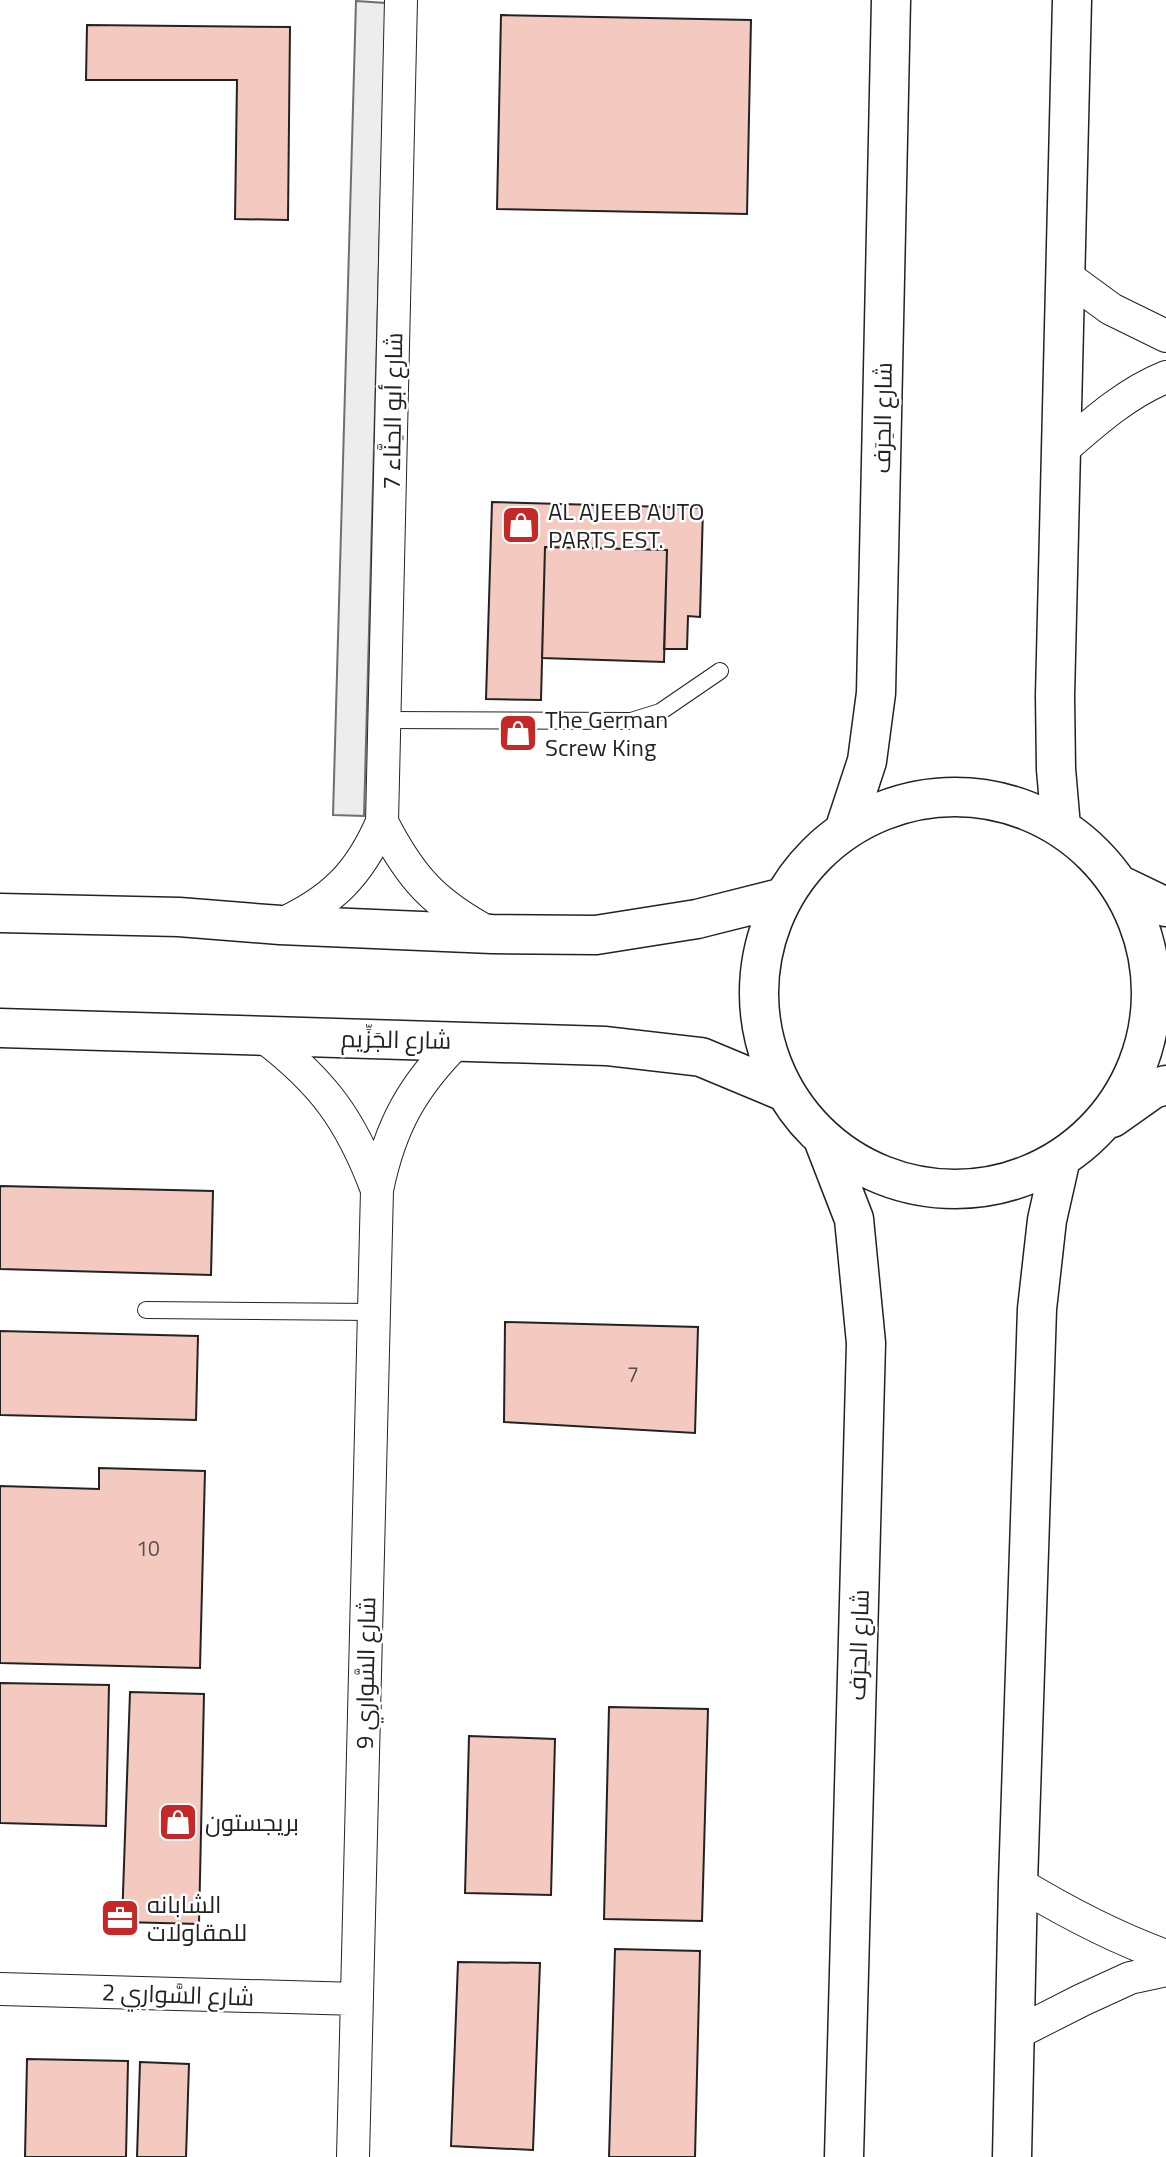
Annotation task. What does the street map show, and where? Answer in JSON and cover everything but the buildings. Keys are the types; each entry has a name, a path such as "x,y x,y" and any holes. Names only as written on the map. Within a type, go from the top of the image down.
{"street":[{"name":"شارع أبو الحِنَّاء 7","path":"281,925 308,912 332,895 353,874 370,850 382,822 401,0"},
{"name":"شارع الحِرَف","path":"844,831 867,761 876,693 891,0"},
{"path":"1061,827 1056,769 1055,696 1072,0"},
{"path":"1066,276 1111,309 1166,335"},
{"path":"1062,450 1101,415 1153,382 1166,377"},
{"path":"1097,1129 1123,1094 1141,1054 1150,1010 1149,967 1138,923 1118,884 1093,853 1061,827 1009,803 952,796 895,805 844,831 810,860 784,897 765,944 759,995 766,1045 785,1092 802,1117 823,1139 858,1164 897,1181 939,1189 982,1188 1023,1178 1061,1158 1153,1089 1166,1086"},
{"name":"شارع أبو الحِنَّاء 7","path":"382,822 415,877 438,901 492,934"},
{"path":"1118,884 1166,907"},
{"path":"0,913 179,917 281,925 492,934 596,935 697,919 784,897"},
{"name":"شارع الجَزِّيم","path":"0,1028 606,1046 701,1057 785,1092"},
{"name":"شارع السَّوارِي 9","path":"264,1037 295,1061 322,1088 345,1119 363,1153 377,1190"},
{"name":"شارع السَّوارِي 9","path":"353,2157 377,1190 384,1156 402,1113 435,1064 459,1040"},
{"name":"شارع الحِرَف","path":"823,1139 854,1219 866,1343 844,2157"},
{"path":"1012,2157 1037,1309 1047,1220 1061,1158"},
{"path":"1018,1883 1077,1919 1166,1956"},
{"path":"1016,2034 1130,1978 1166,1970"},
{"name":"شارع السَّوارِي 2","path":"0,1989 357,1999"}],"lane":[{"path":"385,720 631,721 660,712 720,671"},
{"path":"146,1310 374,1312"}],"shaded area":[{"path":"356,1 386,3 364,816 333,815"}],"place":[{"name":"AL AJEEB AUTO PARTS EST.","path":"521,525"},
{"name":"The German Screw King","path":"518,733"},
{"name":"بريجستون","path":"178,1822"},
{"name":"الشابانه للمقاولات","path":"120,1918"}]}
